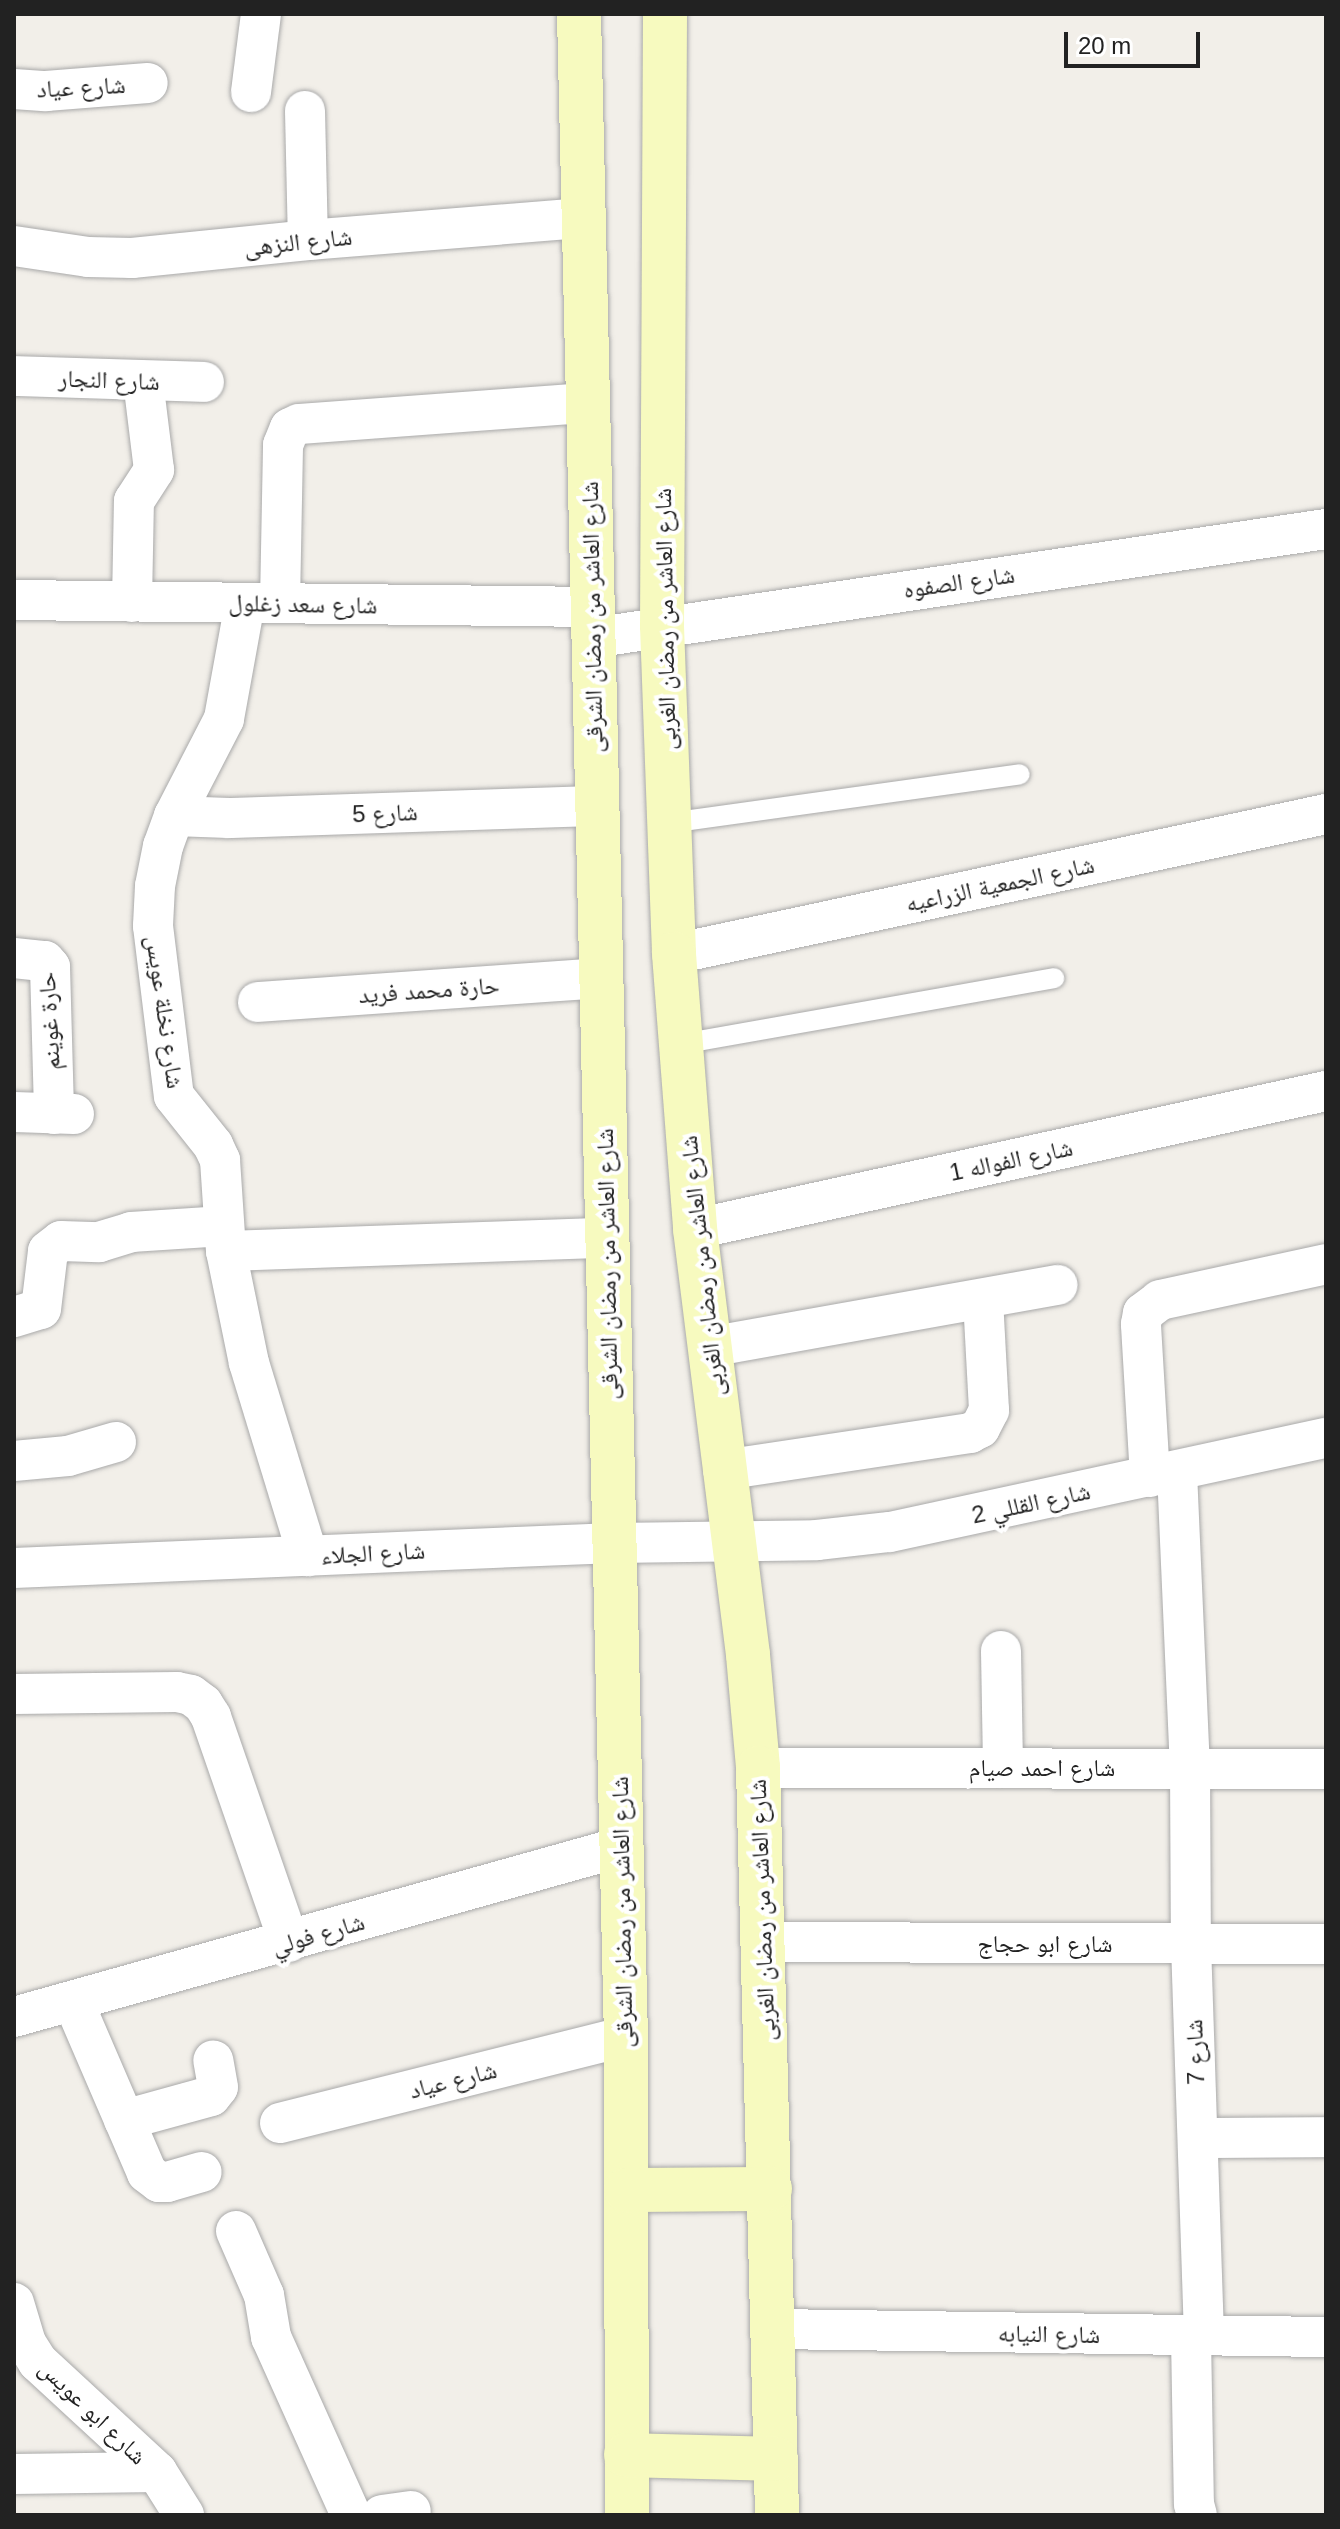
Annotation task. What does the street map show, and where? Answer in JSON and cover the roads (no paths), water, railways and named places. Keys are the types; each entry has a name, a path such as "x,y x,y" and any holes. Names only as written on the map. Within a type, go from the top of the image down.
{"street":[{"path":"251,92 261,14"},
{"name":"شارع العاشر من رمضان الشرقى","path":"579,14 626,2036 627,2515"},
{"name":"شارع العاشر من رمضان الغربى","path":"665,14 662,626 674,954 695,1229 748,1655 758,1768 777,2515"},
{"name":"شارع عياد","path":"14,89 46,91 148,83"},
{"path":"305,111 308,240"},
{"name":"شارع النزهى","path":"14,246 58,254 132,258 583,218"},
{"name":"شارع النجار","path":"14,376 204,382"},
{"path":"132,602 134,501 154,470 143,381"},
{"name":"شارع نخلة عويس","path":"308,1556 249,1363 225,1238 220,1160 213,1145 174,1096 153,926 155,886 174,816 224,719 262,603 283,445 290,428 299,424 587,403"},
{"name":"شارع الصفوه","path":"592,622 662,626 1326,529"},
{"name":"شارع سعد زغلول","path":"14,600 262,603 592,622"},
{"name":"شارع 5","path":"174,816 229,818 596,806"},
{"name":"شارع الجمعية الزراعيه","path":"674,954 1326,814"},
{"name":"حارة غوينم","path":"14,958 45,961 50,967 64,1114 14,1112"},
{"name":"حارة محمد فريد","path":"258,1002 600,978"},
{"name":"شارع الفواله 1","path":"695,1229 1326,1091"},
{"path":"14,1317 41,1309 48,1251 61,1241 99,1242 131,1232 225,1238 606,1238"},
{"name":"شارع 7","path":"1197,2515 1194,2504 1198,2138 1191,1944 1190,1768 1163,1474 1141,1324 1143,1313 1160,1300 1326,1264"},
{"path":"709,1347 1058,1285"},
{"path":"723,1470 970,1433 980,1428 989,1410 983,1299"},
{"name":"شارع القللي 2","path":"732,1543 817,1540 890,1532 1326,1438"},
{"path":"14,1461 68,1456 116,1442"},
{"name":"شارع الجلاء","path":"14,1568 614,1543 732,1543"},
{"path":"1001,1651 1003,1768"},
{"path":"14,1694 177,1692 191,1695 203,1704 211,1717 289,1942"},
{"name":"شارع احمد صيام","path":"758,1768 1326,1769"},
{"name":"شارع فولي","path":"14,2017 621,1847"},
{"name":"شارع ابو حجاج","path":"764,1942 1326,1944"},
{"path":"73,2001 152,2178 167,2182 202,2172"},
{"name":"شارع عياد","path":"280,2123 626,2036"},
{"path":"124,2120 211,2096 218,2087 213,2060"},
{"path":"1198,2138 1326,2137"},
{"path":"626,2190 770,2189"},
{"path":"236,2231 264,2295 271,2337 351,2515"},
{"name":"شارع ابو عويس","path":"14,2303 26,2343 26,2361 157,2472 184,2515"},
{"name":"شارع النيابه","path":"773,2329 1326,2337"},
{"path":"626,2455 776,2459"},
{"path":"14,2474 157,2472"}],"lane":[{"path":"669,823 1020,774"},
{"path":"681,1044 1054,978"}]}
